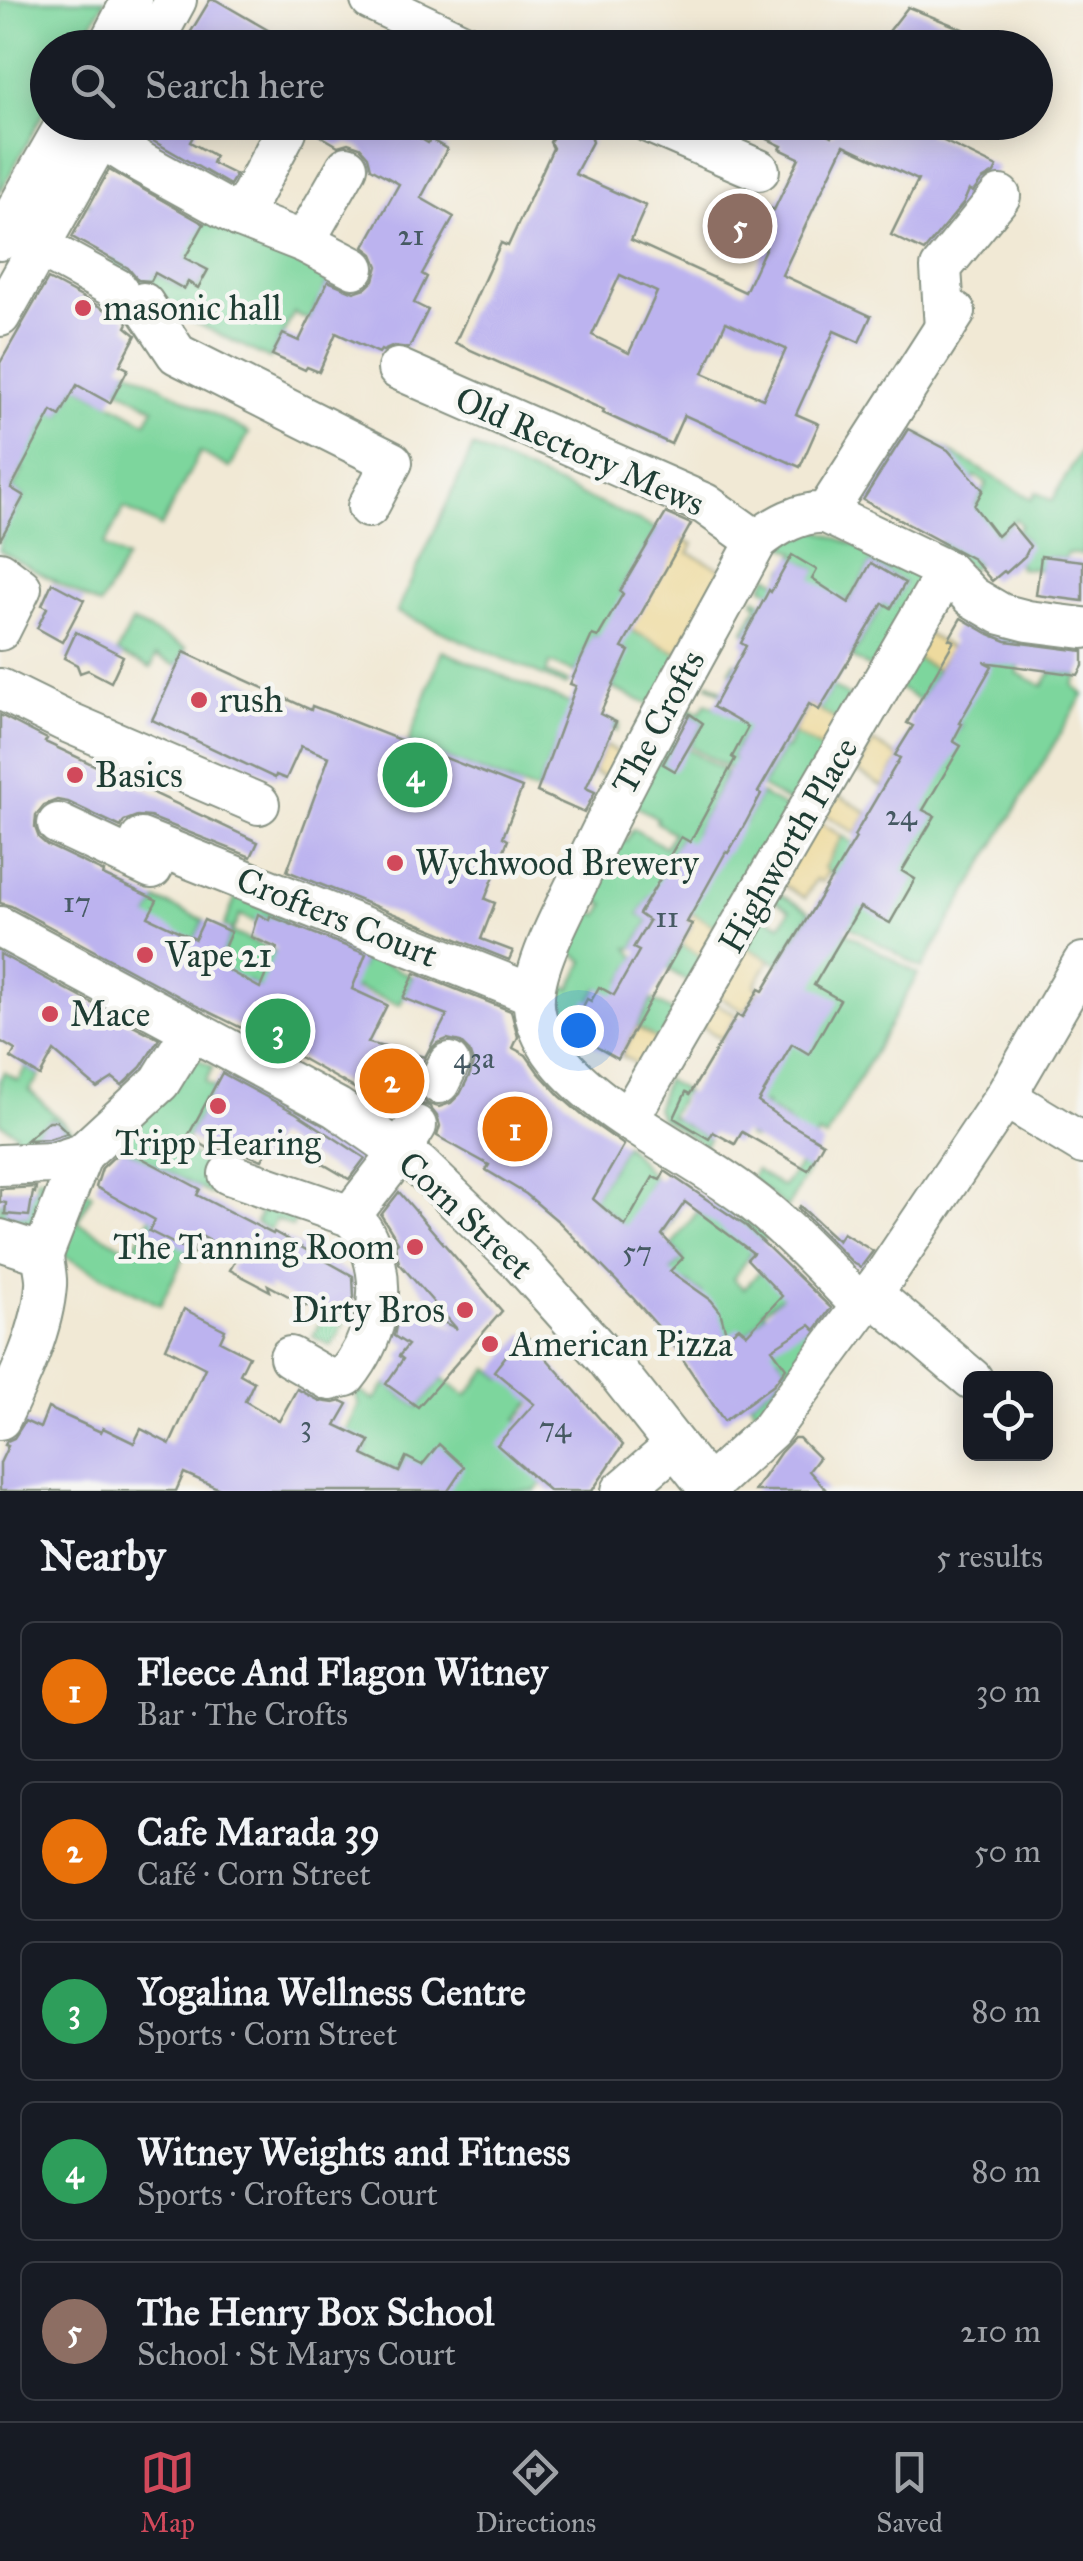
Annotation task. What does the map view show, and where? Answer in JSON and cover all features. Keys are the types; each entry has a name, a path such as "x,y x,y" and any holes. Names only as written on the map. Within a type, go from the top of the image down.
{"street":[{"path":"116,30 132,0"},
{"path":"160,30 176,0"},
{"path":"371,0 434,30"},
{"path":"0,316 25,235 81,140"},
{"path":"109,140 142,163 240,217 304,242 354,268"},
{"path":"240,217 281,140"},
{"path":"690,140 759,170"},
{"path":"304,242 347,167"},
{"path":"826,513 950,320 942,268 1000,196"},
{"path":"25,235 130,296 177,354 392,462 368,508"},
{"name":"Old Rectory Mews","path":"398,370 704,504 757,541"},
{"path":"757,541 787,522 816,512 826,513 947,571 972,598 1002,614 1028,622 1083,628"},
{"name":"The Crofts","path":"534,995 556,926 607,818 757,541"},
{"name":"Highworth Place","path":"629,1118 947,571"},
{"path":"0,572 21,588 0,630"},
{"path":"0,689 259,804"},
{"name":"Crofters Court","path":"58,824 152,868 151,843 534,995"},
{"name":"Corn Street","path":"0,928 337,1108 408,1139 430,1174 521,1263 606,1358 710,1489"},
{"path":"710,1489 770,1430 810,1379 1006,1098 1083,963"},
{"path":"534,995 536,1017 554,1055 580,1083 749,1198 866,1299 963,1371"},
{"path":"0,1165 53,1163 82,1154 160,1082 192,1030"},
{"path":"1006,1098 1083,1144"},
{"path":"350,1216 408,1139"},
{"path":"0,1419 20,1380 42,1307 47,1280 43,1254 82,1154"},
{"path":"229,1174 350,1216 359,1224 377,1268 378,1308 364,1349 346,1376 336,1380 317,1374 290,1357"},
{"path":"0,1240 43,1254"},
{"path":"622,1491 675,1446"}],"green space":[{"path":"0,0 105,0 88,30 30,30 30,137 0,193"},
{"path":"89,202 148,235 193,242 211,210 334,269 309,320 294,313 270,359 104,276 116,252 183,289 187,282 198,288 208,271 88,205"},
{"path":"128,369 249,433 230,468 200,452 161,527 124,508 104,546 126,559 100,606 0,551 0,510 13,516 24,496 0,479 14,487 23,470 9,462 44,426 31,399 60,415 77,385 146,422 154,408 118,388"},
{"path":"896,431 914,441 919,434 1032,499 1036,492 1052,501 1083,447 1083,555 1050,557 1048,570 1019,568 1015,561 1024,553 1019,547 1026,541 1017,530 1021,525 1016,519 997,536 993,531 969,553 977,564 971,569 938,547 941,542 959,551 975,520 969,516 987,483 975,476 961,504 948,497 941,507 937,505 946,487 933,480 923,498 912,491 920,473 893,459 888,468 876,463 872,471 877,474 863,500 856,497 854,486"},
{"path":"473,447 657,529 620,591 687,657 657,708 612,688 628,651 593,635 575,672 550,663 546,673 568,682 566,686 397,612"},
{"path":"800,523 927,574 875,671 852,657 883,603 891,607 905,583 871,563 849,602 840,598 739,743 732,757 738,761 739,774 690,746 703,723 681,709 679,702 699,713 706,703 724,712 731,699 709,683 743,702 753,684 730,671 735,662 744,667 762,642 744,631 758,605 755,598 779,611 785,600 762,586 768,576 778,582 785,568 809,582 816,570 776,541"},
{"path":"132,622 186,648 177,666 156,656 151,668 117,653"},
{"path":"999,637 1028,644 1017,673 1043,686 1052,671 1078,675 1073,685 1083,695 922,968 849,926 834,875 823,869 842,836 865,850 934,817 909,802 962,725 946,715"},
{"path":"442,651 620,724 617,731 576,713 557,740 537,792 408,744"},
{"path":"913,656 937,670 920,701 896,686"},
{"path":"832,687 858,701 844,725 819,710"},
{"path":"793,733 828,752 797,807 754,782 764,783"},
{"path":"661,734 727,772 695,834 745,823 761,794 793,812 724,932 692,913 680,838 666,862 679,869 661,900 651,895 639,914 649,920 633,948 628,948 636,958 622,981 628,986 614,997 598,988 568,1054 550,1020 553,980 570,989 584,961 561,946 583,909 599,915 605,904 583,892 608,832 626,841 633,829 665,847 673,833 656,822 657,818 625,800"},
{"path":"775,891 810,912 779,964 744,946 762,915 781,925 790,910 771,898"},
{"path":"237,894 288,916 282,930 267,924 269,920 264,917 256,922 240,915 233,930 224,926"},
{"path":"157,900 204,920 189,951 138,936"},
{"path":"231,932 287,957 267,992 248,981 243,988 211,978"},
{"path":"845,932 918,974 826,1138 818,1134 812,1144 771,1110 753,1139 747,1136 767,1105 764,1103 747,1128 802,981"},
{"path":"681,944 708,960 693,985 667,968"},
{"path":"312,953 360,969 366,954 413,977 400,1005 356,988 350,997"},
{"path":"652,1000 676,1013 659,1041 637,1027"},
{"path":"186,1053 213,1067 205,1082 215,1087 181,1149 222,1170 210,1194 107,1140"},
{"path":"26,1067 40,1076 29,1090 80,1139 65,1141 70,1135 52,1118 31,1136 47,1154 4,1157 16,1133 0,1123 0,1080 4,1072 18,1081"},
{"path":"666,1080 684,1091 670,1116 709,1139 705,1146 661,1118 656,1109"},
{"path":"625,1144 653,1177 644,1195 679,1210 657,1246 617,1242 622,1224 593,1199"},
{"path":"801,1163 809,1168 787,1208 750,1178 756,1170 783,1187"},
{"path":"37,1177 62,1180 43,1234 0,1231 0,1202 6,1203 5,1214 28,1216 28,1191 35,1192"},
{"path":"77,1185 92,1194 77,1222 132,1251 161,1200 196,1193 192,1242 160,1305 54,1251"},
{"path":"260,1197 301,1210 292,1227 276,1219 270,1230 256,1222 261,1214 254,1210"},
{"path":"723,1197 737,1207 721,1227 729,1232 745,1213 771,1232 733,1279 744,1289 766,1264 791,1289 763,1311 765,1314 747,1334 725,1338 719,1313 698,1300 702,1293 667,1275 683,1258 672,1245 698,1211 706,1217"},
{"path":"341,1309 349,1314 331,1346 313,1336 325,1312"},
{"path":"810,1325 820,1333 759,1416 750,1402 789,1373 778,1357 756,1353"},
{"path":"514,1366 532,1402 517,1419 561,1464 535,1491 434,1491 427,1488 406,1458 397,1476 396,1470 382,1464 376,1476 358,1467 370,1441 320,1485 359,1405 354,1388 374,1400 386,1384 418,1407 443,1379 466,1396 489,1368 503,1379"}],"sand":[{"path":"657,529 693,544 689,553 722,569 678,653 631,630"},
{"path":"925,633 951,648 937,670 913,656"},
{"path":"809,704 844,725 828,752 793,733"},
{"path":"873,742 900,758 883,787 857,771"},
{"path":"605,746 631,758 616,786 593,772"},
{"path":"833,792 868,813 856,833 821,812"},
{"path":"817,821 842,836 824,868 828,872 822,882 816,879 805,898 780,883"},
{"path":"692,913 724,932 708,960 681,944 692,925 687,922"},
{"path":"744,946 770,960 745,1012 716,995"},
{"path":"712,1001 737,1015 722,1039 699,1024"},
{"path":"637,1027 659,1041 643,1068 621,1055"}],"building":[{"path":"210,0 216,0 268,30 192,30"},
{"path":"908,7 965,30 890,30"},
{"path":"151,140 191,140 215,156 212,163 236,175 230,185"},
{"path":"328,140 432,140 447,149 421,198 454,217 422,274 427,277 414,303 428,310 409,348 394,346 379,353 336,333 319,372 272,355 283,334 299,341 328,281 354,292 374,280 378,266 373,254 364,247 399,184 371,168 360,147 348,143 338,146"},
{"path":"591,140 575,174 646,206 631,240 745,292 766,247 739,234 755,201 774,210 799,158 770,140 942,140 997,167 973,192 969,190 963,204 924,251 891,235 918,180 844,145 782,275 871,316 859,342 834,331 796,414 819,424 800,467 684,415 671,444 455,343 501,243 508,246 553,148 550,142","holes":["620,275 657,292 629,353 592,335","726,322 786,349 763,399 703,373"]},
{"path":"109,170 204,224 185,258 208,270 198,288 188,282 184,289 155,273 151,281 138,280 128,268 72,237"},
{"path":"48,279 106,310 122,312 126,327 136,335 120,365 128,369 110,403 77,385 60,416 52,411 11,488 24,496 0,540 0,363"},
{"path":"908,429 948,450 983,490 974,506 997,536 1011,523 1030,546 1006,573 992,581 973,559 863,500"},
{"path":"666,513 691,524 622,648 629,651 600,714 616,722 586,788 595,792 584,813 537,792 576,686 570,684 592,635 598,637"},
{"path":"792,555 817,570 812,579 849,603 871,563 905,583 891,608 883,603 819,710 809,704 687,922 692,924 618,1059 570,1032 587,999 591,1001 599,987 614,995 639,951 633,948 649,921 639,914 681,837 690,842 735,759 732,757 748,727 713,707 746,646 741,643"},
{"path":"1041,556 1083,561 1083,601 1036,595"},
{"path":"52,583 84,600 62,642 37,628 47,608 42,605"},
{"path":"961,618 1006,641 1083,651 1083,666 1078,675 984,662 992,666 953,741 961,746 923,810 935,816 902,871 915,879 890,923 860,907 814,985 840,1000 809,1054 792,1044 758,1102 823,1143 808,1170 742,1132 735,1144 713,1132 709,1139 674,1118 686,1092 690,1094 737,1015 742,1018 759,989 763,991 856,838 900,758 895,755 913,726 907,723 954,641 949,639"},
{"path":"76,632 123,656 111,682 88,670 80,673 77,665 64,658"},
{"path":"184,652 311,710 312,706 522,788 503,837 508,840 485,899 495,903 481,939 513,951 509,960 287,871 329,757 301,746 286,779 276,775 275,778 152,720"},
{"path":"690,714 703,723 675,771 663,764"},
{"path":"0,715 47,739 45,742 258,842 251,857 150,817 137,816 124,821 121,827 57,800 44,805 36,815 39,838 47,845 157,900 148,917 195,939 204,920 231,932 217,964 260,988 277,948 251,937 258,914 366,954 352,989 387,1005 368,1043 425,1057 447,1015 403,998 415,973 511,1011 518,1037 513,1048 526,1055 560,1096 624,1145 593,1199 625,1226 653,1177 660,1180 665,1171 746,1226 831,1308 815,1330 810,1325 772,1349 786,1368 774,1384 724,1421 670,1340 632,1297 526,1194 486,1170 489,1165 437,1136 440,1126 429,1106 416,1102 397,1112 292,1053 0,903","holes":["447,1039 460,1042 473,1063 460,1094 439,1107 420,1097 415,1083 428,1052","685,1202 753,1253 747,1259 782,1296 747,1334 739,1327 727,1336 720,1311 711,1300 670,1271 683,1258 662,1235"]},
{"path":"0,954 159,1039 141,1067 122,1085 113,1078 97,1088 54,1051 40,1076 11,1058 15,1050 0,1041"},
{"path":"222,1073 296,1113 365,1158 349,1179 275,1136 262,1160 236,1151 220,1150 218,1154 188,1136"},
{"path":"48,1121 56,1121 68,1133 26,1140"},
{"path":"123,1148 200,1189 197,1195 353,1276 354,1297 346,1312 341,1309 336,1318 268,1285 270,1291 230,1270 238,1256 201,1236 193,1253 149,1231 155,1220 96,1187 102,1168"},
{"path":"36,1187 29,1216 5,1214 6,1203 0,1202 0,1189"},
{"path":"399,1192 502,1311 418,1407 386,1384 408,1345 394,1336 400,1308 405,1303 457,1329 399,1263 395,1245 398,1242 381,1215"},
{"path":"798,1208 838,1241 843,1233 873,1251 861,1267"},
{"path":"184,1309 225,1330 220,1341 249,1356 240,1374 254,1382 245,1401 279,1421 297,1389 320,1401 348,1404 336,1425 370,1441 363,1455 399,1472 406,1457 422,1465 439,1444 464,1467 448,1491 224,1491 184,1473 176,1491 0,1491 0,1463 7,1441 14,1438 25,1421 40,1428 48,1408 134,1443 141,1429 170,1444 205,1368 166,1348"},
{"path":"524,1333 623,1445 592,1491 550,1491 497,1445 534,1404 494,1371"},
{"path":"794,1438 799,1438 819,1458 809,1471 827,1491 754,1491 780,1453"}],"place":[{"name":"The Henry Box School","path":"740,226"},
{"name":"masonic hall","path":"83,308"},
{"name":"rush","path":"199,700"},
{"name":"Basics","path":"75,775"},
{"name":"Witney Weights and Fitness","path":"415,775"},
{"name":"Wychwood Brewery","path":"395,863"},
{"name":"Vape 21","path":"145,955"},
{"name":"Mace","path":"50,1014"},
{"name":"Yogalina Wellness Centre","path":"278,1031"},
{"name":"Cafe Marada 39","path":"392,1081"},
{"name":"Tripp Hearing","path":"218,1106"},
{"name":"Fleece And Flagon Witney","path":"515,1129"},
{"name":"The Tanning Room","path":"415,1247"},
{"name":"Dirty Bros","path":"465,1310"},
{"name":"American Pizza","path":"490,1344"}]}
